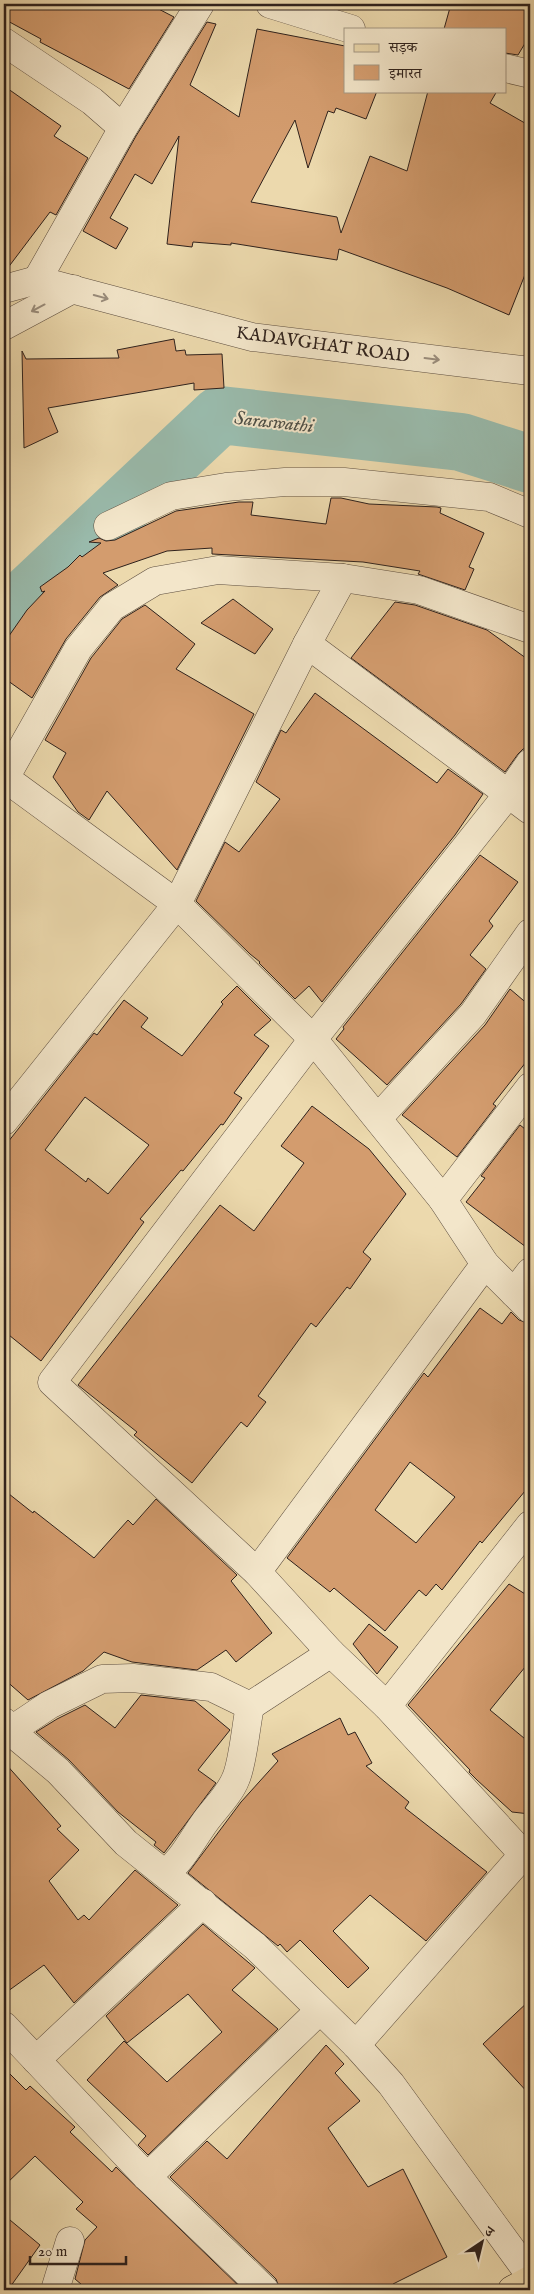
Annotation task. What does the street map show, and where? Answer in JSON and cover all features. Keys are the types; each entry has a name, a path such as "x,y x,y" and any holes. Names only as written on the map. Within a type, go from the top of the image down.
{"main road":[{"path":"512,2290 530,2280"}],"street":[{"path":"37,280 123,128 200,4"},
{"path":"270,4 348,28"},
{"path":"4,42 92,101 123,128"},
{"path":"506,68 530,74"},
{"name":"KADAVGHAT ROAD","path":"4,289 37,280 252,337 530,371"},
{"path":"4,326 73,289"},
{"path":"108,526 171,496 226,487 285,482 362,483 489,497 530,514"},
{"path":"530,629 419,590 343,578 218,570 155,581 112,607 78,649 5,778 177,904 313,1039 378,1117 443,1200 485,1264 522,1301 530,1272"},
{"path":"4,1121 177,904 307,644 343,578"},
{"path":"307,644 530,810"},
{"path":"356,2045 527,1851 387,1706 331,1653 257,1572 52,1382 313,1039 509,793 530,763"},
{"path":"378,1117 473,1014 530,934"},
{"path":"443,1200 530,1087"},
{"path":"257,1572 485,1264"},
{"path":"387,1706 530,1525"},
{"path":"166,1874 178,1863 236,1778 250,1706 331,1653"},
{"path":"250,1706 211,1687 142,1679 102,1679 7,1726 58,1770 126,1843 204,1903 255,1946 319,2011 356,2045 391,2084 530,2275"},
{"path":"36,2060 204,1903"},
{"path":"147,2177 319,2011"},
{"path":"4,2026 147,2177 264,2290"},
{"path":"55,2290 70,2241"}],"building":[{"path":"4,4 149,4 174,17 129,89 40,42 41,39 4,19"},
{"path":"451,4 530,4 530,35 518,55 506,53 506,28 444,28"},
{"path":"207,22 216,24 190,85 239,117 257,29 344,46 344,92 377,92 366,119 336,108 334,113 328,111 308,168 295,120 251,202 337,217 341,233 370,156 407,171 428,92 496,92 490,103 530,126 530,262 509,315 447,288 339,249 337,260 231,243 231,245 193,242 192,247 167,244 179,136 152,184 135,174 110,218 128,228 116,249 83,231 136,136"},
{"path":"4,86 61,126 54,136 88,158 56,215 50,212 4,273"},
{"path":"174,339 176,351 185,350 186,355 222,354 224,388 194,390 194,383 48,408 58,432 24,448 22,351 26,359 119,358 117,350"},
{"path":"331,498 341,498 369,504 437,507 441,508 440,513 484,533 469,567 474,569 465,590 418,574 420,571 363,562 212,554 212,548 167,551 103,573 118,585 100,597 66,639 32,698 4,678 4,643 27,610 45,591 42,592 40,587 68,567 80,555 82,557 101,543 89,542 99,538 106,541 115,540 176,511 239,502 253,502 251,515 326,524"},
{"path":"233,599 273,629 255,654 201,623"},
{"path":"395,602 415,605 487,630 530,661 530,748 523,749 505,772 351,658"},
{"path":"145,605 195,644 176,669 254,714 177,870 107,791 89,820 78,812 53,777 66,753 45,740 91,658 122,619"},
{"path":"315,693 437,783 448,769 483,794 455,835 322,1002 309,986 295,999 260,962 196,901 225,842 239,852 280,799 256,782 281,730 286,733"},
{"path":"480,855 518,882 489,921 493,926 470,955 486,969 461,1004 387,1085 336,1039 344,1029 343,1027"},
{"path":"237,986 271,1020 254,1035 269,1046 234,1093 242,1098 223,1125 221,1124 183,1171 181,1170 140,1219 144,1222 41,1361 4,1331 4,1147 94,1033 97,1035 124,1000 148,1018 141,1027 182,1056 223,1004 221,1002","holes":["85,1097 149,1145 108,1194 88,1178 86,1182 45,1150"]},
{"path":"510,989 530,1006 530,1057 493,1104 496,1106 457,1157 402,1115 485,1025"},
{"path":"312,1106 369,1149 406,1194 363,1252 371,1259 350,1289 347,1287 316,1327 311,1323 258,1396 266,1402 247,1427 241,1422 192,1483 134,1435 137,1432 78,1385 220,1205 254,1231 304,1163 281,1146"},
{"path":"520,1125 530,1133 530,1250 466,1202 485,1178 481,1176"},
{"path":"480,1308 502,1324 511,1312 519,1320 530,1324 530,1485 482,1543 480,1541 442,1590 436,1584 426,1596 419,1590 385,1631 334,1588 330,1592 287,1558 424,1373 428,1377","holes":["410,1462 455,1497 416,1543 375,1510"]},
{"path":"4,1490 94,1558 128,1520 133,1525 156,1499 237,1575 231,1581 272,1633 236,1662 226,1650 197,1670 132,1662 104,1652 83,1671 28,1700 4,1679"},
{"path":"509,1584 530,1597 530,1661 490,1710 530,1743 530,1814 512,1812 469,1772 470,1770 408,1705"},
{"path":"369,1624 398,1647 377,1674 353,1644"},
{"path":"141,1695 195,1701 230,1730 198,1770 216,1783 164,1853 154,1845 156,1842 118,1812 69,1760 36,1732 85,1705 115,1728"},
{"path":"340,1718 348,1735 355,1732 372,1763 366,1766 409,1802 405,1808 487,1872 426,1941 370,1895 333,1931 369,1968 348,1988 300,1940 287,1952 280,1944 278,1946 188,1873 241,1802 278,1761 272,1754"},
{"path":"4,1762 61,1826 57,1829 79,1850 49,1881 78,1920 84,1915 89,1920 135,1870 178,1905 74,2003 44,1965 4,1994"},
{"path":"203,1924 255,1968 232,1990 278,2029 148,2155 138,2145 146,2136 87,2080 124,2041 167,2082 222,2032 188,1994 127,2043 106,2016"},
{"path":"530,2000 530,2095 483,2044"},
{"path":"326,2045 344,2064 335,2073 360,2101 328,2128 368,2187 403,2169 447,2257 393,2284 395,2290 280,2290 276,2279 170,2177 207,2141 227,2159"},
{"path":"4,2068 26,2090 30,2086 75,2127 70,2132 112,2172 116,2167 243,2290 88,2290 75,2279 85,2240 97,2227 76,2209 83,2202 35,2156 4,2186"},
{"path":"4,2215 40,2245 8,2290 4,2290"}],"waterway":[{"name":"Saraswathi","path":"4,618 220,415 461,442 530,464"}]}
